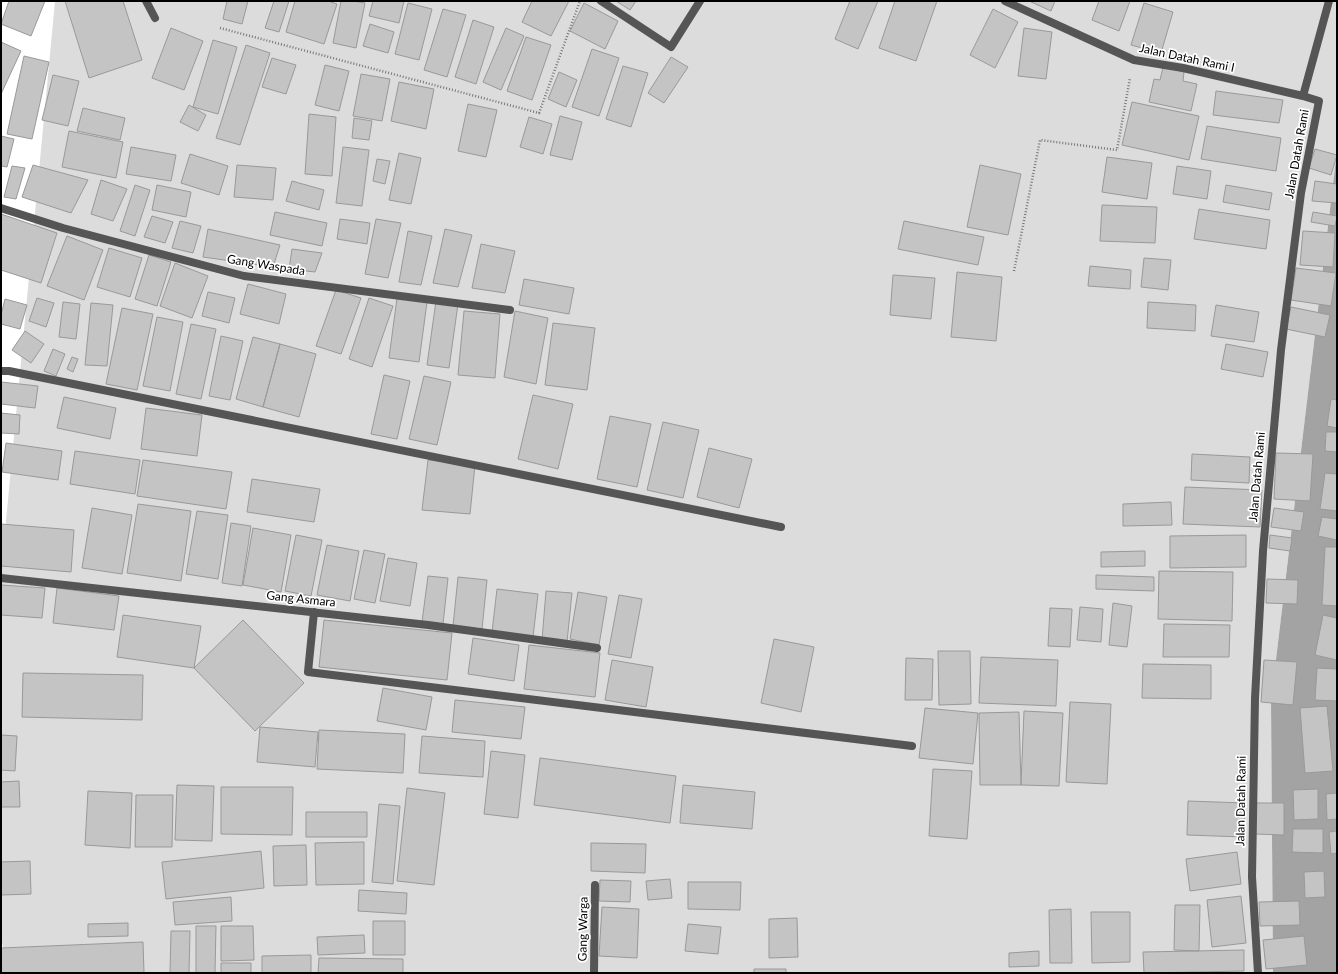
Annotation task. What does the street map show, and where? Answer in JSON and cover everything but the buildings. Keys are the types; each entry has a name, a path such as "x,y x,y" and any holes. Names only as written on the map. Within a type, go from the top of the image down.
{"street":[{"path":"146,1 155,18"},
{"path":"601,1 671,47 700,1"},
{"name":"Jalan Datah Rami I","path":"1005,1 1134,60 1183,68 1302,96"},
{"name":"Jalan Datah Rami","path":"1258,973 1252,877 1254,698 1263,551 1281,350 1301,192 1318,101 1302,96 1329,1"},
{"name":"Gang Waspada","path":"1,208 63,228 244,276 510,310"},
{"path":"1,371 9,371 781,527"},
{"name":"Gang Asmara","path":"1,578 428,624 597,648"},
{"path":"314,612 308,672 912,746"},
{"name":"Gang Warga","path":"594,973 596,885"}],"path":[{"path":"220,28 539,113 580,1"},
{"path":"1014,271 1040,140 1117,150 1134,60"}],"shaded area":[{"path":"55,1 1337,1 1337,151 1271,701 1273,973 8,973 1,937 1,574"},
{"path":"1337,151 1337,973 1273,973 1271,701"}]}
